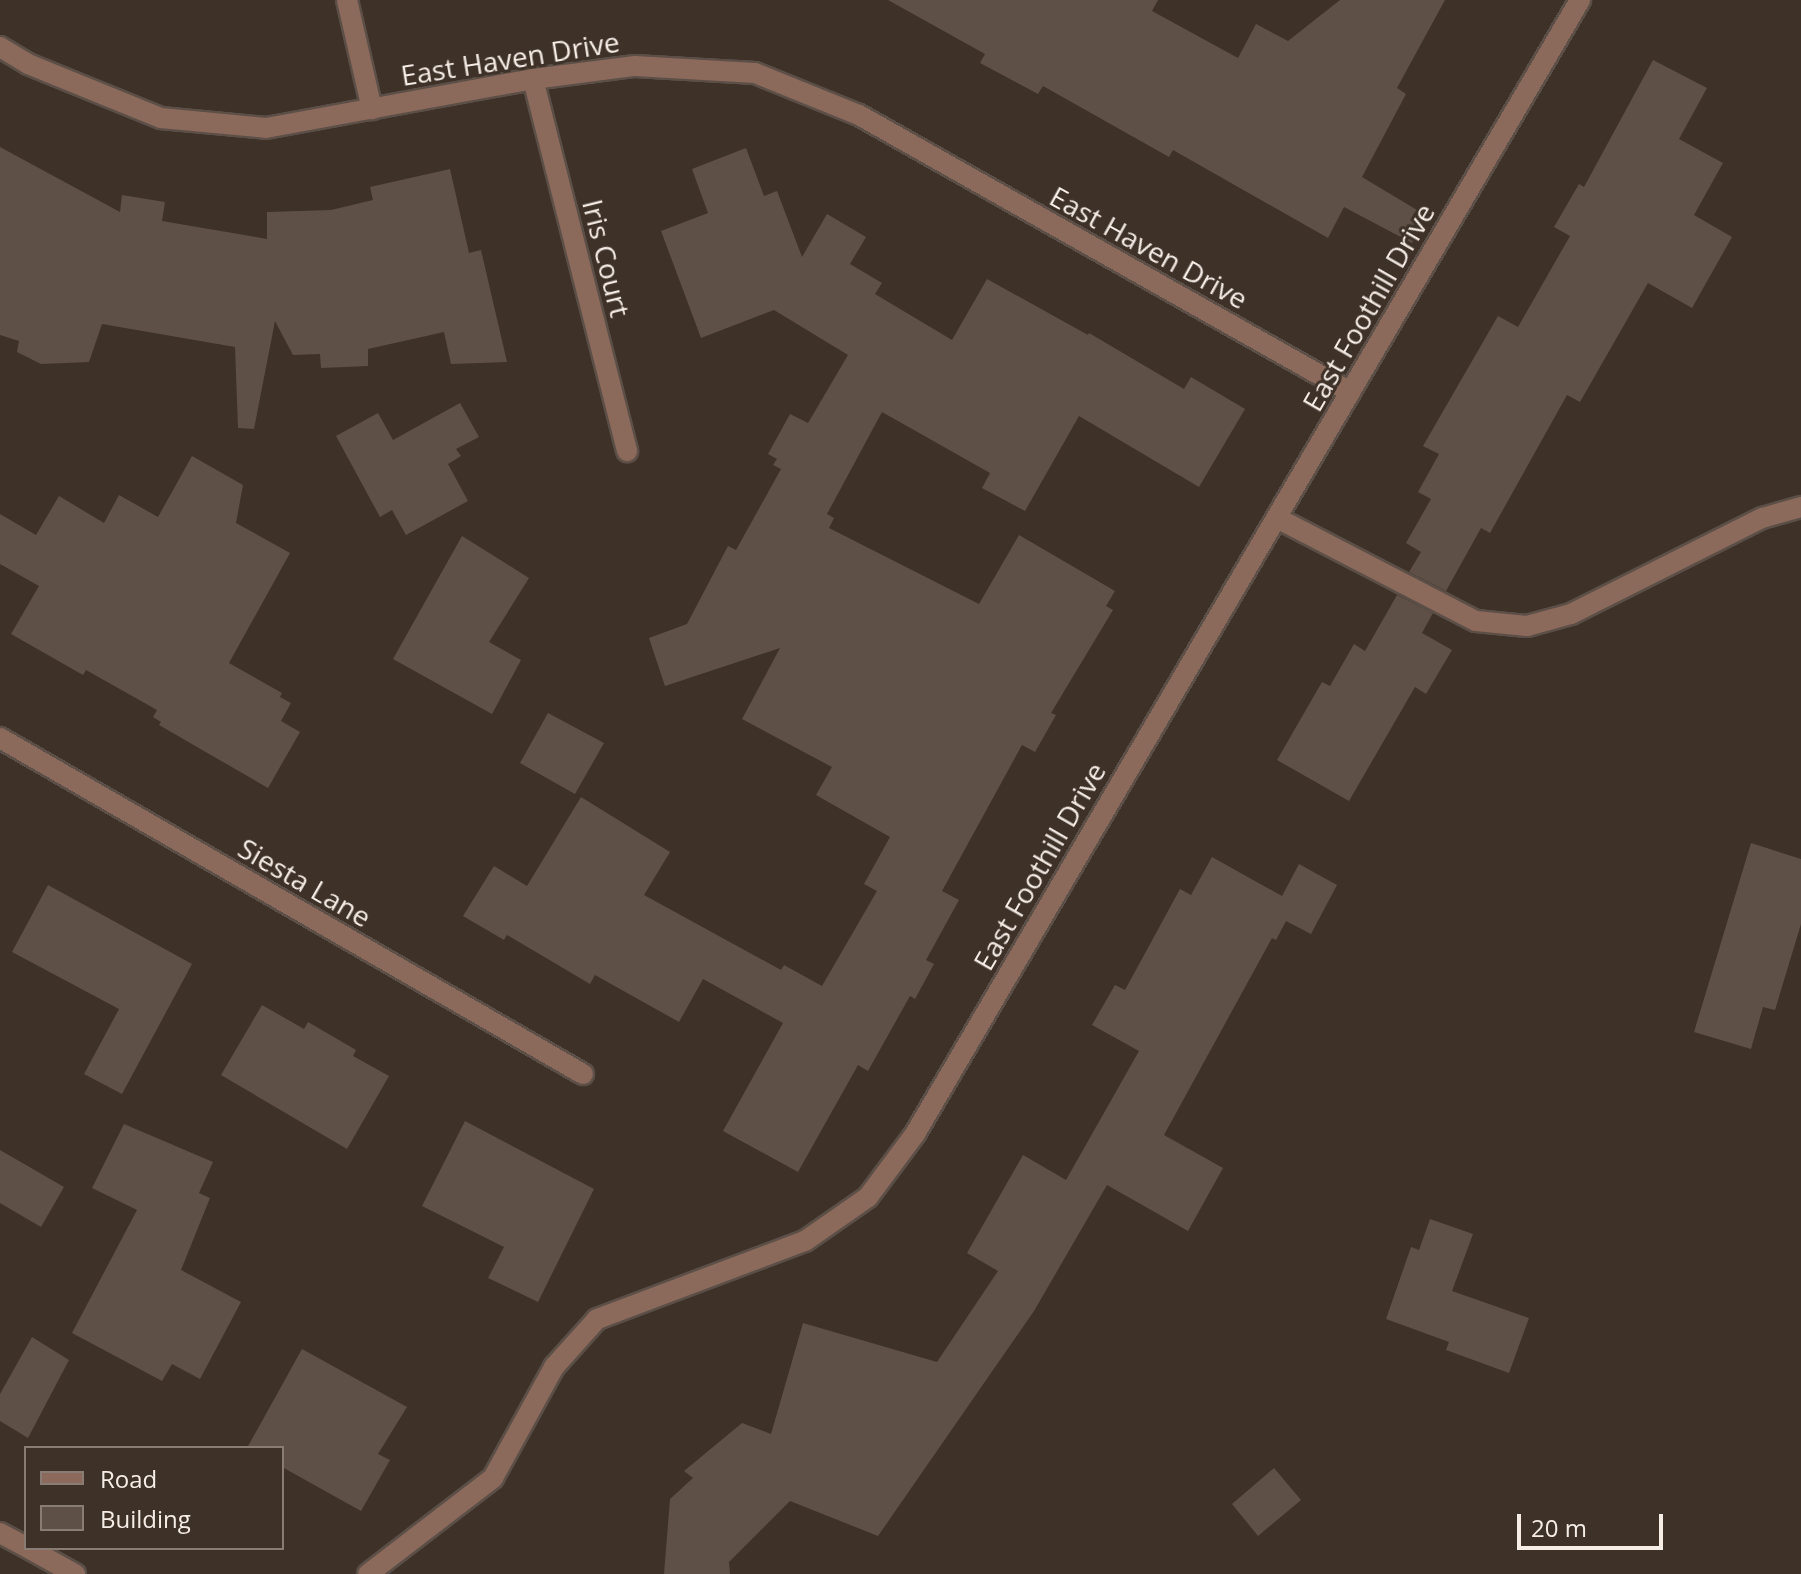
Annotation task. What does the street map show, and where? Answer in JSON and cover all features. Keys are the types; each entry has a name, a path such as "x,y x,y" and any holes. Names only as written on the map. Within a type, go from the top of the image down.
{"street":[{"path":"347,0 372,109"},
{"name":"East Foothill Drive","path":"368,1574 493,1478 554,1367 597,1319 805,1241 868,1197 915,1134 1580,0"},
{"name":"East Haven Drive","path":"0,47 28,64 161,118 266,128 533,79 635,66 755,73 859,115 1350,392"},
{"name":"Iris Court","path":"533,79 627,451"},
{"path":"1277,518 1476,621 1527,626 1571,614 1762,518 1801,507"},
{"name":"Siesta Lane","path":"0,738 583,1074"},
{"path":"0,1533 24,1546"},
{"path":"31,1550 75,1574"}],"building":[{"path":"888,0 1158,0 1152,11 1238,58 1256,24 1288,41 1340,0 1445,0 1397,88 1406,94 1362,177 1427,216 1412,243 1344,207 1328,238 1173,150 1169,157 1043,86 1038,94 980,63 985,54"},
{"path":"1653,60 1707,88 1679,139 1723,163 1694,215 1732,237 1692,308 1648,283 1580,402 1567,395 1490,533 1481,528 1446,591 1409,572 1421,552 1406,543 1431,499 1418,492 1439,454 1423,446 1498,316 1518,327 1570,236 1554,227 1579,184 1584,187"},
{"path":"0,147 120,212 122,195 165,202 162,221 267,239 267,212 331,210 373,200 370,187 450,169 469,253 481,250 507,362 451,364 444,332 368,349 368,366 321,368 320,354 293,355 275,321 254,429 238,428 235,347 102,324 89,362 41,364 17,352 19,341 0,335"},
{"path":"746,148 764,196 777,191 802,257 827,214 866,237 850,264 882,283 875,294 952,340 987,279 1089,333 1184,389 1191,377 1245,409 1199,487 1079,416 1025,511 982,488 990,473 882,412 827,514 834,518 829,528 979,604 1019,535 1115,591 1106,606 1113,610 1051,713 1056,715 1035,752 1022,745 942,891 959,900 926,960 934,964 915,999 910,996 868,1071 858,1065 798,1172 723,1131 783,1023 703,979 679,1022 595,975 590,984 507,935 504,940 463,916 494,866 527,886 581,797 670,852 644,895 781,970 784,965 822,986 877,891 864,884 890,837 816,795 832,767 742,719 780,648 665,686 649,638 687,624 728,546 736,550 781,469 773,465 777,459 768,454 790,414 808,423 848,355 774,310 701,338 661,231 708,213 692,169"},
{"path":"460,403 479,437 456,449 461,456 448,464 468,501 406,535 392,510 380,517 336,436 378,413 393,440"},
{"path":"192,456 243,485 236,523 290,553 229,663 282,693 280,697 291,703 281,721 300,732 268,788 159,725 161,722 153,717 157,710 86,670 83,675 11,634 39,586 0,564 0,514 36,535 59,496 104,523 119,495 158,517"},
{"path":"462,536 529,578 489,642 521,660 492,714 393,659"},
{"path":"1397,595 1433,613 1422,633 1452,650 1426,694 1415,687 1349,801 1277,760 1322,682 1330,686 1354,644 1365,651"},
{"path":"548,713 604,743 575,794 520,763"},
{"path":"1751,843 1801,859 1801,924 1775,1010 1763,1007 1751,1049 1694,1032"},
{"path":"1212,857 1282,896 1299,864 1337,885 1311,934 1286,921 1276,940 1272,938 1164,1135 1223,1168 1188,1231 1107,1185 1034,1311 878,1536 790,1501 729,1562 730,1574 664,1574 670,1499 693,1478 684,1471 742,1423 771,1434 803,1323 937,1362 998,1271 967,1253 1023,1155 1066,1180 1139,1051 1092,1025 1115,985 1125,990 1180,889 1191,895"},
{"path":"48,885 192,964 122,1094 84,1074 119,1009 12,952"},
{"path":"262,1005 304,1029 308,1022 356,1050 353,1056 389,1076 347,1149 221,1075"},
{"path":"465,1121 594,1189 538,1302 488,1278 504,1247 422,1206"},
{"path":"124,1124 213,1162 199,1193 210,1198 181,1270 241,1302 200,1379 172,1364 162,1381 72,1333 137,1210 92,1188"},
{"path":"0,1150 64,1187 41,1227 0,1203"},
{"path":"1430,1219 1473,1234 1452,1291 1529,1318 1509,1373 1446,1350 1449,1342 1386,1319 1411,1247 1419,1250"},
{"path":"32,1337 69,1360 28,1438 0,1421 0,1394"},
{"path":"302,1349 407,1407 378,1454 390,1460 361,1511 284,1468 284,1446 248,1446"},
{"path":"1274,1468 1301,1500 1258,1536 1232,1504"}]}
